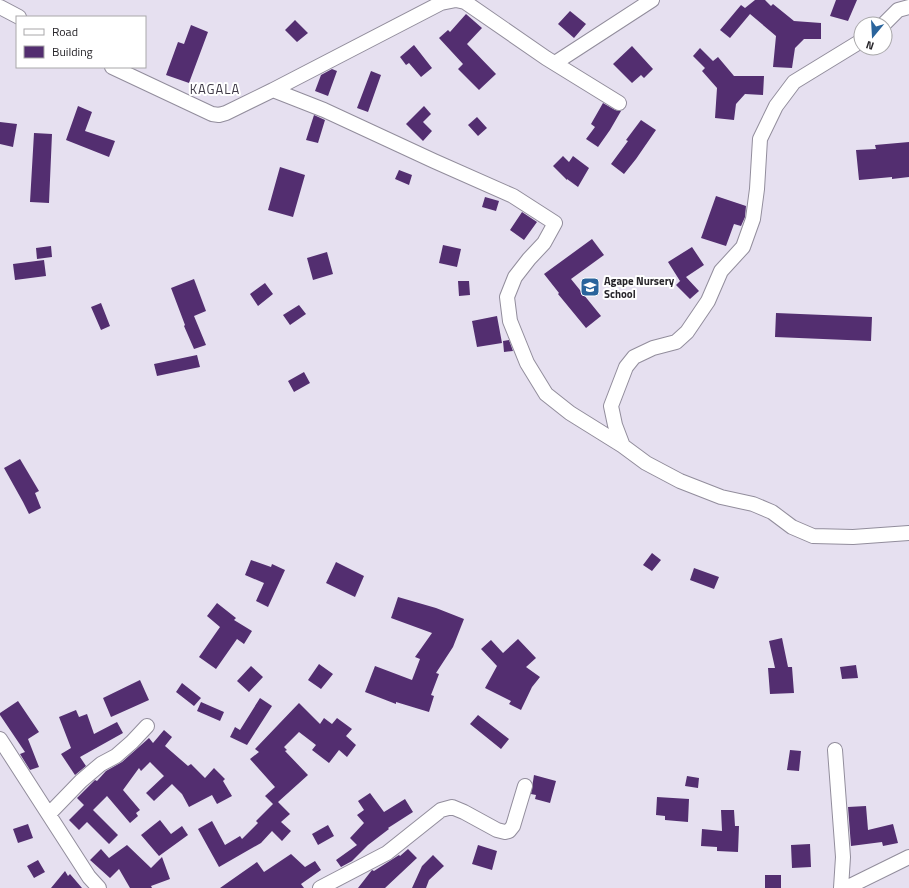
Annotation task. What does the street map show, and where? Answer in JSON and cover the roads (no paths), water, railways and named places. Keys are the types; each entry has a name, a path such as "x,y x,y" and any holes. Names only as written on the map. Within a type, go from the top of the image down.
{"street":[{"path":"114,68 212,114 219,115 274,90 441,3 456,0 465,2 555,63 619,103"},
{"path":"555,63 652,0"},
{"path":"0,7 17,16"},
{"path":"892,16 898,10 909,7"},
{"path":"623,446 615,426 611,406 626,367 634,357 653,348 676,342 687,332 708,300 721,271 743,247 753,219 758,189 760,139 776,106 794,82 853,46"},
{"path":"274,90 324,110 513,196 555,223 544,243 515,277 507,297 510,321 527,363 546,394 570,413 623,446 646,463 680,481 721,498 753,504 772,512 792,527 813,536 853,537 909,533"},
{"path":"49,814 81,781 101,764 116,756 147,726"},
{"path":"0,738 89,877 99,888"},
{"path":"835,750 842,857 841,888"},
{"path":"320,888 387,853 441,810 452,808 464,812 497,830 505,832 509,831 513,826 525,786"},
{"path":"846,888 909,857"}],"place":[{"name":"Agape Nursery School","path":"590,287"}],"district":[{"name":"KAGALA","path":"215,89"}]}
